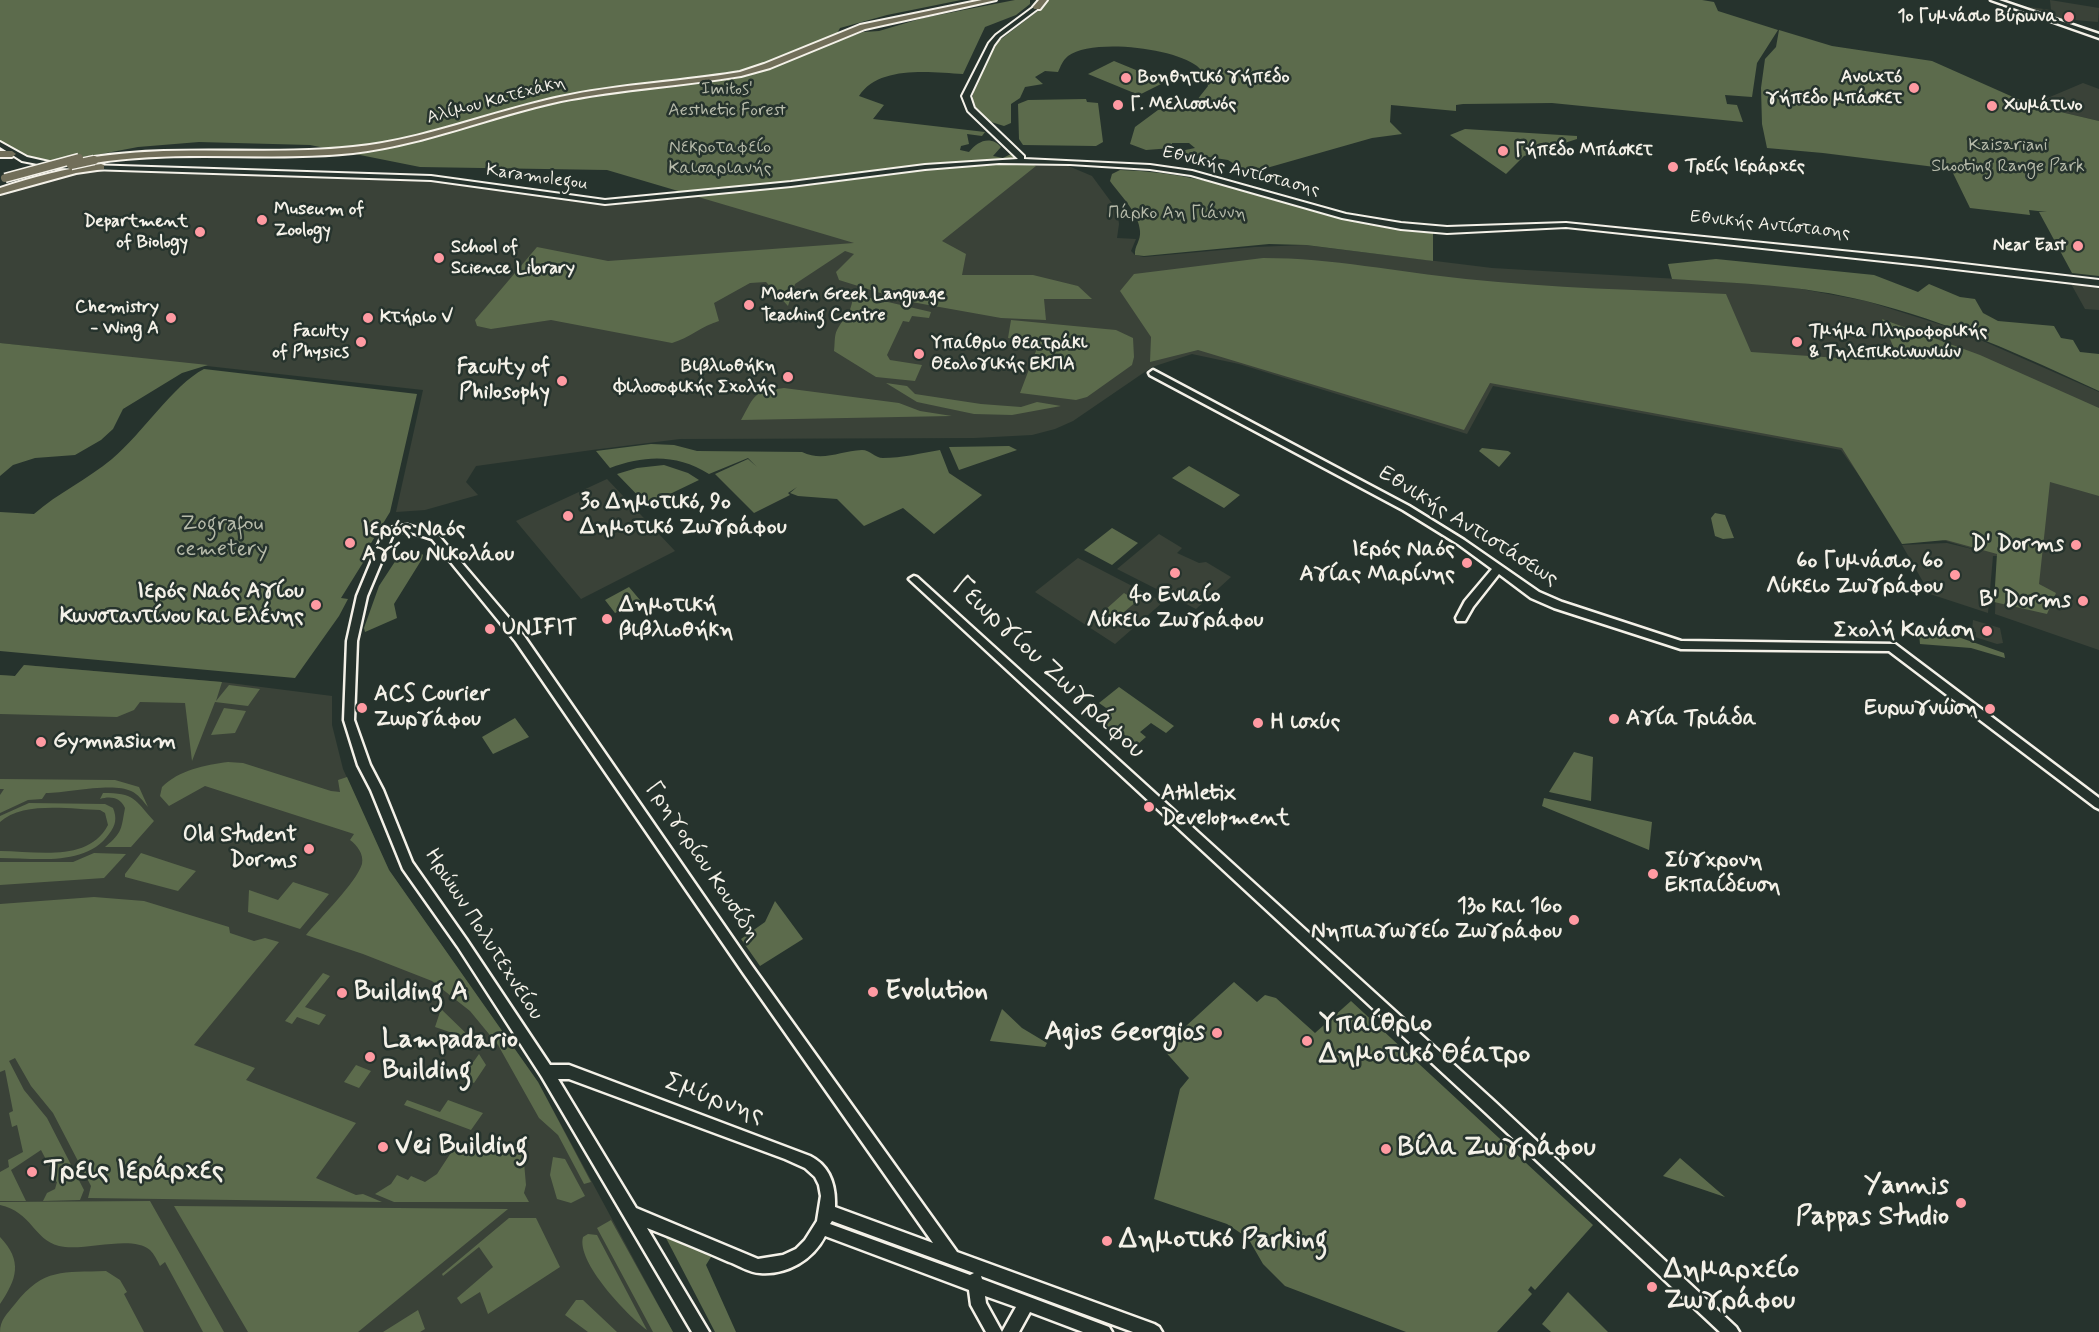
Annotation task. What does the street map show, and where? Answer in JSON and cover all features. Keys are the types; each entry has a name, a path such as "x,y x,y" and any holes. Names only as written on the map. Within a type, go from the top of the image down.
{"main road":[{"name":"Αλίμου Κατεχάκη","path":"2,181 79,158 167,146 319,147 382,141 558,95 738,69 761,63 858,24 972,0"},
{"name":"Αλίμου Κατεχάκη","path":"2,181 21,181 175,150 317,152 383,146 428,136 561,99 741,74 767,66 863,27 992,0"},
{"path":"1008,157 1005,144 971,109 966,94 991,44 1042,0"},
{"path":"0,144 12,154"},
{"path":"0,154 12,154"},
{"name":"Karamolegou","path":"12,154 47,168 98,164 431,178 605,202 980,163"},
{"name":"Εθνικής Αντίστασης","path":"1008,157 1036,162 1070,162 1176,170 1363,220 1447,230 1566,225 2099,281"},
{"name":"Εθνικής Αντίστασης","path":"980,163 1008,157 1036,162"},
{"path":"0,191 47,168"}],"street":[{"path":"1994,0 2099,36"},
{"name":"Εθνικής Αντιστάσεως","path":"1153,373 1406,508 1544,599 1681,645 1891,647 2099,804"},
{"name":"Γρηγορίου Κουσίδη","path":"388,531 406,528 435,537 520,639 755,979 952,1258"},
{"name":"Ηρώων Πολυτεχνείου","path":"388,531 355,618 350,661 348,720 364,765 377,790 407,865 462,943 547,1072 701,1332"},
{"path":"1461,618 1469,604 1498,569"},
{"name":"Γεωργίου Ζωγράφου","path":"914,579 1531,1144 1731,1332"},
{"name":"Σμύρνης","path":"547,1072 569,1072 807,1161 820,1171 826,1186 828,1212"},
{"path":"631,1213 758,1266 775,1265 792,1260 810,1247 828,1212 1154,1332"},
{"path":"820,1227 1104,1332"},
{"path":"974,1266 979,1305 995,1332"},
{"path":"1010,1332 1027,1303"}],"shaded area":[{"path":"2050,0 2099,8 2098,22 2050,18 2026,10 2029,7 2051,10"},
{"path":"2083,83 2099,89 2099,121 2031,105"},
{"path":"1008,162 1066,165 1092,176 1117,210 1119,224 1117,238 1136,239 1131,251 1135,255 1144,257 1305,245 1492,268 1780,285 1866,301 1958,330 2099,392 2099,650 1995,614 1997,556 1993,556 1988,613 1930,594 1902,545 1947,543 1980,551 1895,526 1841,450 1493,386 1467,434 1239,364 1192,354 1152,367 1073,421 1032,435 974,438 680,439 476,466 466,482 478,495 425,510 396,512 423,390 0,343 0,196 44,181 84,172 150,170 452,181 606,204"},
{"path":"2070,282 2099,285 2099,310 2085,309"},
{"path":"607,479 675,551 581,599 516,521"},
{"name":"4ο Ενιαίο Λύκειο Ζωγράφου","path":"1159,534 1182,548 1177,553 1199,563 1206,562 1231,577 1196,609 1117,569"},
{"path":"1078,558 1163,602 1115,644 1035,592"},
{"name":"Σχολή Κανάση","path":"1973,620 2000,628 2003,643 1997,644 1975,637 1976,632 1972,631"},
{"path":"24,665 222,682 332,696 332,725 343,769 389,870 538,1082 673,1332 0,1332 0,675 15,676"}],"green space":[{"name":"Imitos' Aesthetic Forest","path":"0,0 961,0 887,15 840,28 831,44 863,32 879,31 923,18 1015,0 1030,0 1030,4 1016,15 985,27 963,74 921,72 892,75 868,86 859,96 884,105 873,119 985,132 982,136 967,134 969,144 961,146 960,150 969,152 980,142 989,140 1001,147 993,156 1003,158 1011,154 1036,166 942,241 966,254 962,275 1033,275 1078,286 1092,299 1044,299 1046,320 1001,318 906,301 839,280 836,272 854,254 845,251 795,284 788,306 766,282 750,283 714,303 719,321 672,343 551,320 491,329 477,326 475,320 537,247 608,261 854,243 607,170 420,167 310,145 199,142 138,147 48,164 29,160 7,148 0,151"},
{"path":"1048,0 1702,0 1714,2 1718,11 1778,30 1757,63 1752,97 1725,95 1727,104 1737,105 1743,122 1552,103 1463,104 1456,105 1456,111 1391,105 1390,122 1402,134 1372,138 1249,173 1228,160 1176,152 1195,148 1189,143 1172,143 1172,148 1146,150 1130,144 1135,127 1158,110 1178,107 1197,100 1208,86 1197,66 1171,54 1152,50 1095,47 1079,51 1066,58 1058,72 1045,71 1035,77 1043,84 1025,87 1020,98 1011,104 1011,123 1004,126 988,121 976,109 972,99 975,86 996,43 1043,7"},
{"name":"Kaisariani Shooting Range Park","path":"1779,30 1832,46 1932,61 2031,105 2099,121 2099,276 2072,273 2039,212 2047,212 2029,210 2030,215 1970,208 1951,169 1767,148 1762,124 1761,88 1765,59 1776,47"},
{"name":"Βοηθητικό γήπεδο","path":"1114,61 1165,82 1139,95 1088,74"},
{"path":"1086,99 1087,102 1098,103 1103,142 1096,146 1023,145 1019,139 1018,104 1028,100"},
{"path":"1465,129 1577,136 1577,139 1524,156 1506,174 1450,135"},
{"name":"Πάρκο Αη Γιάννη","path":"1120,170 1199,179 1354,219 1433,231 1433,261 1306,245 1269,244 1135,255 1140,235 1139,224 1133,211 1110,181 1112,174"},
{"path":"1263,258 1340,263 1498,282 1726,294 1751,352 1868,360 1885,359 1895,351 1882,319 1980,355 2099,408 2099,496 2050,482 2039,584 2056,593 2047,614 1994,602 1997,554 1946,540 1902,544 1842,448 1490,383 1464,430 1198,350 1150,362 1151,337 1120,291 1134,274"},
{"path":"1716,259 1874,275 1918,292 1929,284 1960,297 1975,299 1983,313 1998,321 2054,326 2061,338 2073,340 2080,352 2099,354 2099,391 2014,352 1956,329 1866,301 1794,288 1672,279 1668,264"},
{"path":"862,296 931,312 929,318 912,316 909,322 903,321 887,355 890,360 922,365 915,381 876,377 834,351 836,332 848,313 853,298"},
{"path":"1011,320 1116,330 1133,338 1132,365 1087,397 1076,400 1020,393 1039,343 1008,338"},
{"path":"0,343 208,365 182,373 123,409 113,429 101,440 75,455 35,458 13,465 0,476"},
{"name":"Zografou cemetery","path":"204,369 417,394 390,512 365,553 369,553 341,598 348,599 339,616 295,678 0,651 0,512 34,514 93,473 123,449 181,386"},
{"path":"886,383 907,386 915,394 981,404 1021,407 1037,402 1061,406 1012,415 974,414 917,402"},
{"path":"784,388 899,403 920,411 952,416 741,420 760,393"},
{"path":"651,444 674,445 697,451 802,452 817,456 862,450 883,458 940,450 949,473 982,495 934,534 903,508 864,526 837,499 798,496 790,493 797,487 788,493 790,495 754,513 715,474 748,459 757,467 748,458 709,474 685,463 661,459 636,461 610,468 596,451"},
{"path":"1009,446 1017,450 959,470 949,447"},
{"path":"1482,448 1511,453 1499,467 1479,451"},
{"path":"664,465 688,473 699,480 647,505 617,474 637,468"},
{"path":"1189,466 1240,495 1224,508 1172,478"},
{"path":"1715,513 1725,515 1734,538 1723,539 1715,536 1711,518"},
{"path":"1112,528 1138,543 1112,565 1084,550"},
{"path":"412,551 419,551 423,555 394,604 397,618 365,632 364,628 379,586 396,560"},
{"path":"629,587 640,600 615,613 605,600"},
{"path":"1124,593 1137,601 1117,618 1104,611"},
{"path":"1918,623 2004,653 2005,658 1971,648 1920,644"},
{"path":"24,665 222,682 216,701 229,685 260,689 248,706 215,702 192,761 185,703 140,702 134,710 117,717 0,714 0,675 15,676"},
{"path":"1119,687 1174,726 1166,733 1151,723 1140,732 1146,737 1138,744 1114,728 1110,731 1097,721 1109,710 1099,703"},
{"path":"224,708 246,711 235,733 211,735"},
{"path":"515,718 529,737 493,754 482,737"},
{"path":"1574,752 1593,757 1591,801 1549,792"},
{"path":"228,762 243,763 331,791 340,792 338,780 347,777 389,870 538,1082 591,1182 584,1184 558,1135 539,1118 498,1045 470,1011 432,981 306,935 345,890 362,864 361,853 350,840 354,834 205,786 169,806 160,796 162,787 184,772"},
{"path":"0,779 115,780 139,787 148,807 131,791 102,788 46,793 42,799 28,800 0,813 0,795 4,789 0,789"},
{"path":"103,793 128,796 138,802 154,821 131,847 105,847 120,830 125,808 114,798 100,799"},
{"path":"1544,798 1652,822 1649,850 1542,806"},
{"path":"29,803 105,804 113,808 115,821 111,831 99,845 87,852 59,858 0,858 0,851 45,853 75,850 99,837 108,825 105,813 100,810 61,808 21,811 9,815 0,822 0,816"},
{"path":"94,853 126,854 104,878 0,885 0,862 73,862"},
{"path":"141,853 196,871 178,891 125,877"},
{"path":"293,882 329,894 300,929 248,912 249,890 278,900"},
{"path":"94,897 144,901 229,927 230,933 254,941 265,938 279,942 194,1045 255,1068 246,1080 356,1123 316,1178 356,1195 363,1194 382,1202 88,1198 91,1186 53,1113 31,1086 15,1058 9,1061 24,1090 47,1118 84,1190 80,1200 43,1201 47,1193 55,1189 57,1182 41,1150 11,1170 26,1201 0,1201 0,1172 9,1167 8,1160 23,1152 17,1125 12,1127 9,1113 13,1111 5,1070 0,1072 0,904"},
{"path":"775,901 803,939 760,966 741,939 765,922"},
{"path":"323,973 330,976 305,1007 326,1015 319,1025 297,1017 292,1024 285,1021"},
{"path":"1234,982 1257,1002 1265,995 1276,998 1315,1033 1351,1001 1593,1225 1535,1290 1531,1286 1528,1290 1532,1294 1497,1332 1406,1332 1285,1286 1263,1264 1248,1238 1227,1224 1154,1199 1180,1089 1189,1078 1162,1048"},
{"path":"441,1009 473,1040 435,1027"},
{"path":"1002,1009 1022,1028 1047,1043 1045,1047 990,1041"},
{"path":"479,1054 486,1065 474,1083 462,1078"},
{"path":"356,1065 371,1071 359,1088 344,1082"},
{"path":"407,1100 440,1112 448,1100 483,1113 471,1130 404,1105"},
{"path":"456,1145 484,1154 523,1151 526,1185 524,1193 529,1202 394,1202 375,1194 391,1184 397,1175 408,1180 411,1176 425,1182 437,1174"},
{"path":"553,1157 565,1159 585,1196 571,1203 557,1199 550,1175"},
{"path":"1680,1158 1725,1197 1663,1176"},
{"path":"150,1201 224,1332 203,1332 165,1262 160,1266 150,1250 142,1245 119,1243 81,1247 59,1246 43,1238 19,1213 0,1205 0,1202"},
{"path":"174,1206 508,1209 358,1332 248,1332"},
{"path":"509,1218 536,1218 560,1267 488,1314 480,1292 461,1304 457,1298 493,1267 479,1247 443,1276 442,1274"},
{"path":"611,1220 673,1332 653,1332 597,1228"},
{"path":"588,1234 597,1235 647,1330 616,1301 587,1260 583,1248 583,1237"},
{"path":"669,1235 714,1252 706,1265 736,1332 715,1332 666,1238"},
{"path":"0,1237 12,1254 15,1270 14,1278 0,1304"},
{"path":"106,1271 120,1280 127,1292 124,1294 144,1332 0,1332 7,1314 25,1292 45,1278 55,1274"},
{"path":"1568,1292 1608,1332 1551,1332 1542,1324"},
{"path":"576,1300 583,1300 617,1332 588,1332 565,1315"},
{"path":"418,1310 425,1329 420,1332 383,1332"}],"place":[{"name":"1ο Γυμνάσιο Βύρωνα","path":"2069,17"},
{"name":"Βοηθητικό γήπεδο","path":"1126,78"},
{"name":"Ανοιχτό γήπεδο μπάσκετ","path":"1914,88"},
{"name":"Γ. Μελισσινός","path":"1118,105"},
{"name":"Χωμάτινο","path":"1992,106"},
{"name":"Γήπεδο Μπάσκετ","path":"1503,151"},
{"name":"Τρείς Ιεράρχες","path":"1673,167"},
{"name":"Museum of Zoology","path":"262,220"},
{"name":"Department of Biology","path":"200,232"},
{"name":"Near East","path":"2078,246"},
{"name":"School of Science Library","path":"439,258"},
{"name":"Modern Greek Language Teaching Centre","path":"749,305"},
{"name":"Chemistry - Wing Α","path":"171,318"},
{"name":"Κτήριο V","path":"368,318"},
{"name":"Faculty of Physics","path":"361,342"},
{"name":"Τμήμα Πληροφορικής & Τηλεπικοινωνιών","path":"1797,342"},
{"name":"Υπαίθριο θεατράκι Θεολογικής ΕΚΠΑ","path":"919,354"},
{"name":"Βιβλιοθήκη Φιλοσοφικής Σχολής","path":"788,377"},
{"name":"Faculty of Philosophy","path":"562,381"},
{"name":"3ο Δημοτικό, 9ο Δημοτικό Ζωγράφου","path":"568,516"},
{"name":"Ιερός Ναός Αγίου Νικολάου","path":"350,543"},
{"name":"D' Dorms","path":"2076,545"},
{"name":"Ιερός Ναός Αγίας Μαρίνης","path":"1467,563"},
{"name":"4ο Ενιαίο Λύκειο Ζωγράφου","path":"1175,573"},
{"name":"6ο Γυμνάσιο, 6ο Λύκειο Ζωγράφου","path":"1955,575"},
{"name":"B' Dorms","path":"2083,601"},
{"name":"Ιερός Ναός Αγίου Κωνσταντίνου και Ελένης","path":"316,605"},
{"name":"Δημοτική βιβλιοθήκη","path":"607,619"},
{"name":"UNIFIT","path":"490,629"},
{"name":"Σχολή Κανάση","path":"1987,631"},
{"name":"ACS Courier Ζωργάφου","path":"362,708"},
{"name":"Ευρωγνώση","path":"1990,709"},
{"name":"Αγία Τριάδα","path":"1614,719"},
{"name":"Η ισχύς","path":"1258,723"},
{"name":"Gymnasium","path":"41,742"},
{"name":"Athletix Development","path":"1149,807"},
{"name":"Old Student Dorms","path":"309,849"},
{"name":"Σύγχρονη Εκπαίδευση","path":"1653,874"},
{"name":"13ο και 16ο Νηπιαγωγείο Ζωγράφου","path":"1574,920"},
{"name":"Evolution","path":"873,992"},
{"name":"Building A","path":"342,993"},
{"name":"Agios Georgios","path":"1217,1033"},
{"name":"Υπαίθριο Δημοτικό Θέατρο","path":"1307,1041"},
{"name":"Lampadario Building","path":"370,1057"},
{"name":"Vei Building","path":"383,1147"},
{"name":"Βίλα Ζωγράφου","path":"1386,1149"},
{"name":"Τρεις Ιεράρχες","path":"32,1172"},
{"name":"Yannis Pappas Studio","path":"1961,1203"},
{"name":"Δημοτικό Parking","path":"1107,1241"},
{"name":"Δημαρχείο Ζωγράφου","path":"1652,1287"}],"park label":[{"name":"Νεκροταφείο Καισαριανής","path":"720,158"}]}
